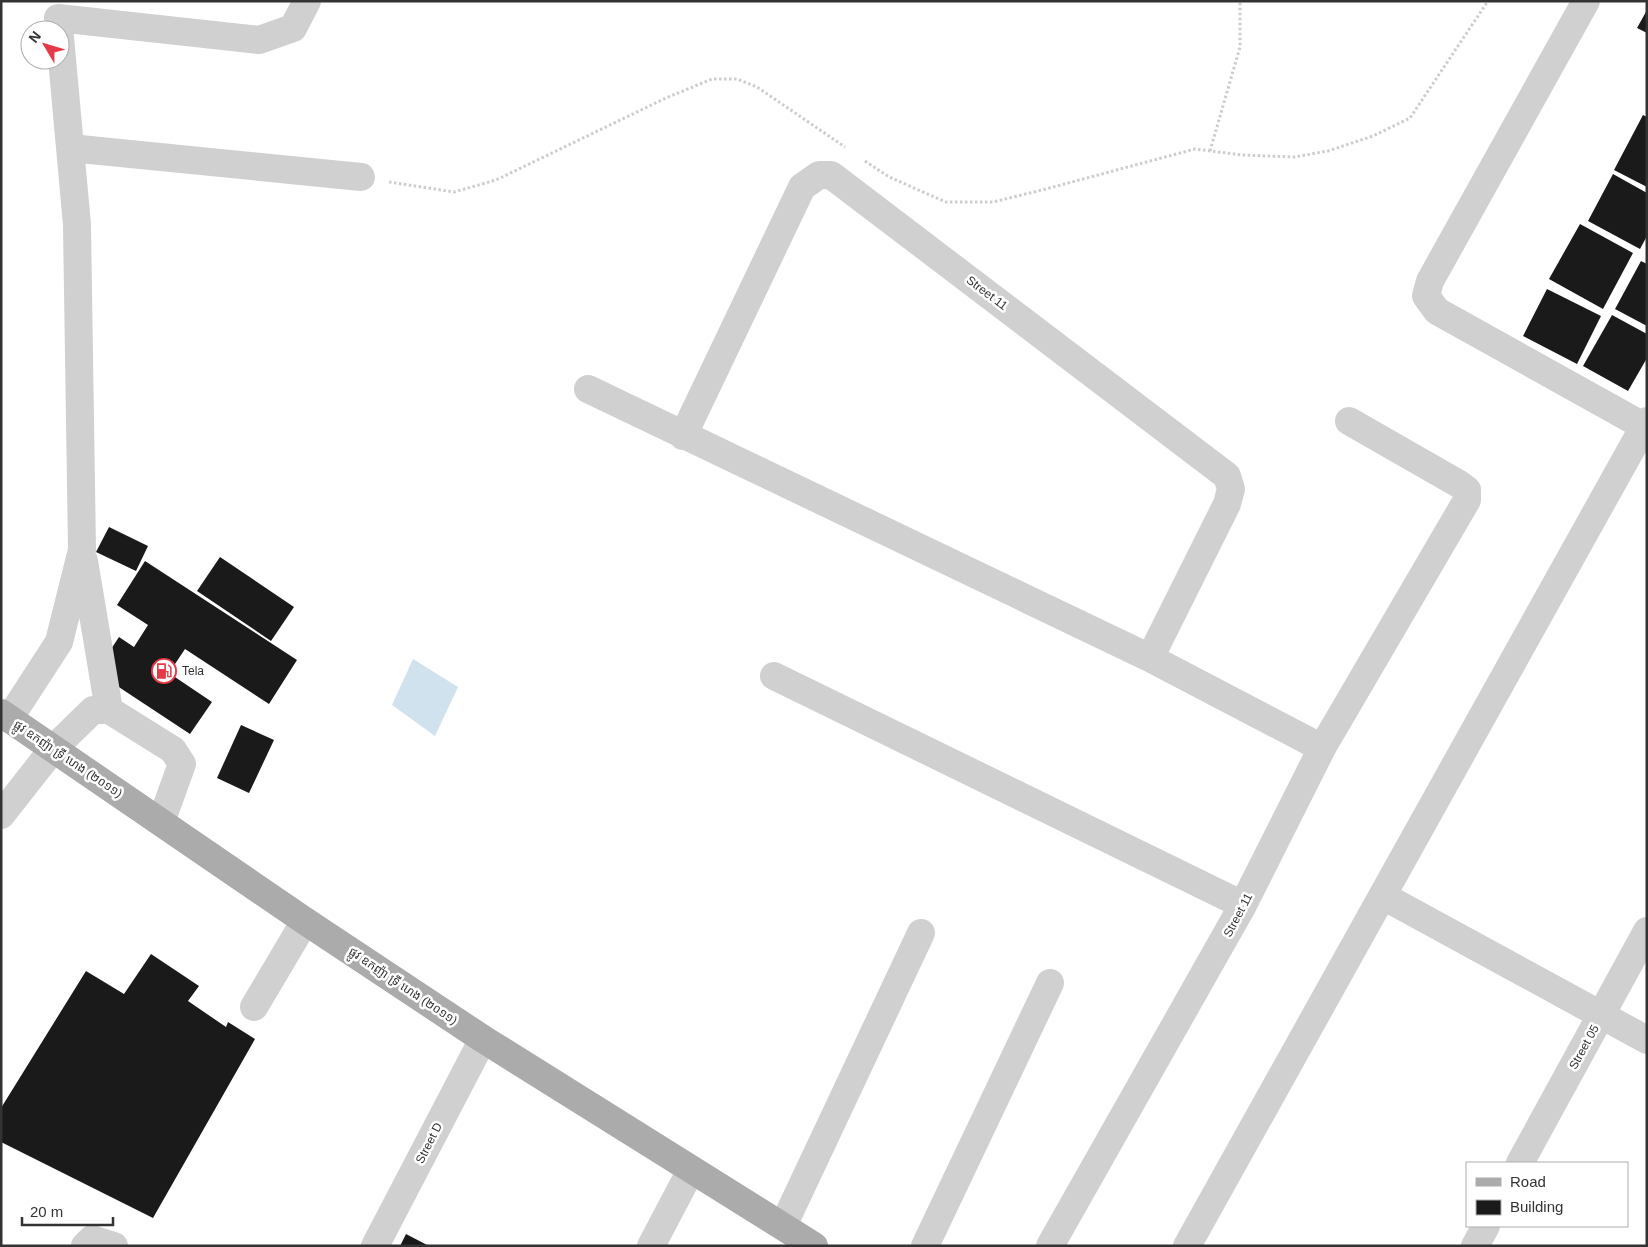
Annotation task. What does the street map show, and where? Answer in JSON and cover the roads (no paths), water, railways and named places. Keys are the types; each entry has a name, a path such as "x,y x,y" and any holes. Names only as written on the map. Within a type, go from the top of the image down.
{"main road":[{"name":"ផ្លូវ ឧកញ៉ា ទ្រី ហេង (២០១១)","path":"5,716 305,921 483,1039 814,1246"}],"street":[{"path":"70,22 259,40 293,28 307,1"},
{"path":"1187,1246 1646,425 1437,311 1426,296 1430,281 1586,1"},
{"path":"63,70 77,224 82,550 109,710"},
{"path":"70,148 361,177"},
{"name":"Street 11","path":"684,436 802,187 819,175 832,175 1227,476 1231,489 1227,504 1150,658"},
{"path":"588,389 1150,658 1322,748"},
{"name":"Street 11","path":"1050,1246 1243,905 1322,748 1467,500 1467,490 1459,484 1350,421"},
{"path":"5,716 59,642 82,550"},
{"path":"774,676 1243,905"},
{"path":"1,815 54,749 93,710 109,710 173,750 182,764 161,822"},
{"path":"1384,896 1647,1040"},
{"path":"254,1007 305,921"},
{"name":"Street 05","path":"1521,1162 1647,931"},
{"path":"783,1226 921,933"},
{"path":"925,1246 1050,983"},
{"name":"Street D","path":"376,1246 483,1039"},
{"path":"651,1246 691,1170"},
{"path":"1475,1246 1485,1227"},
{"path":"85,1246 92,1239 114,1246"}],"water":[{"path":"413,659 458,687 435,736 392,705"}],"place":[{"name":"Tela","path":"164,671"}]}
